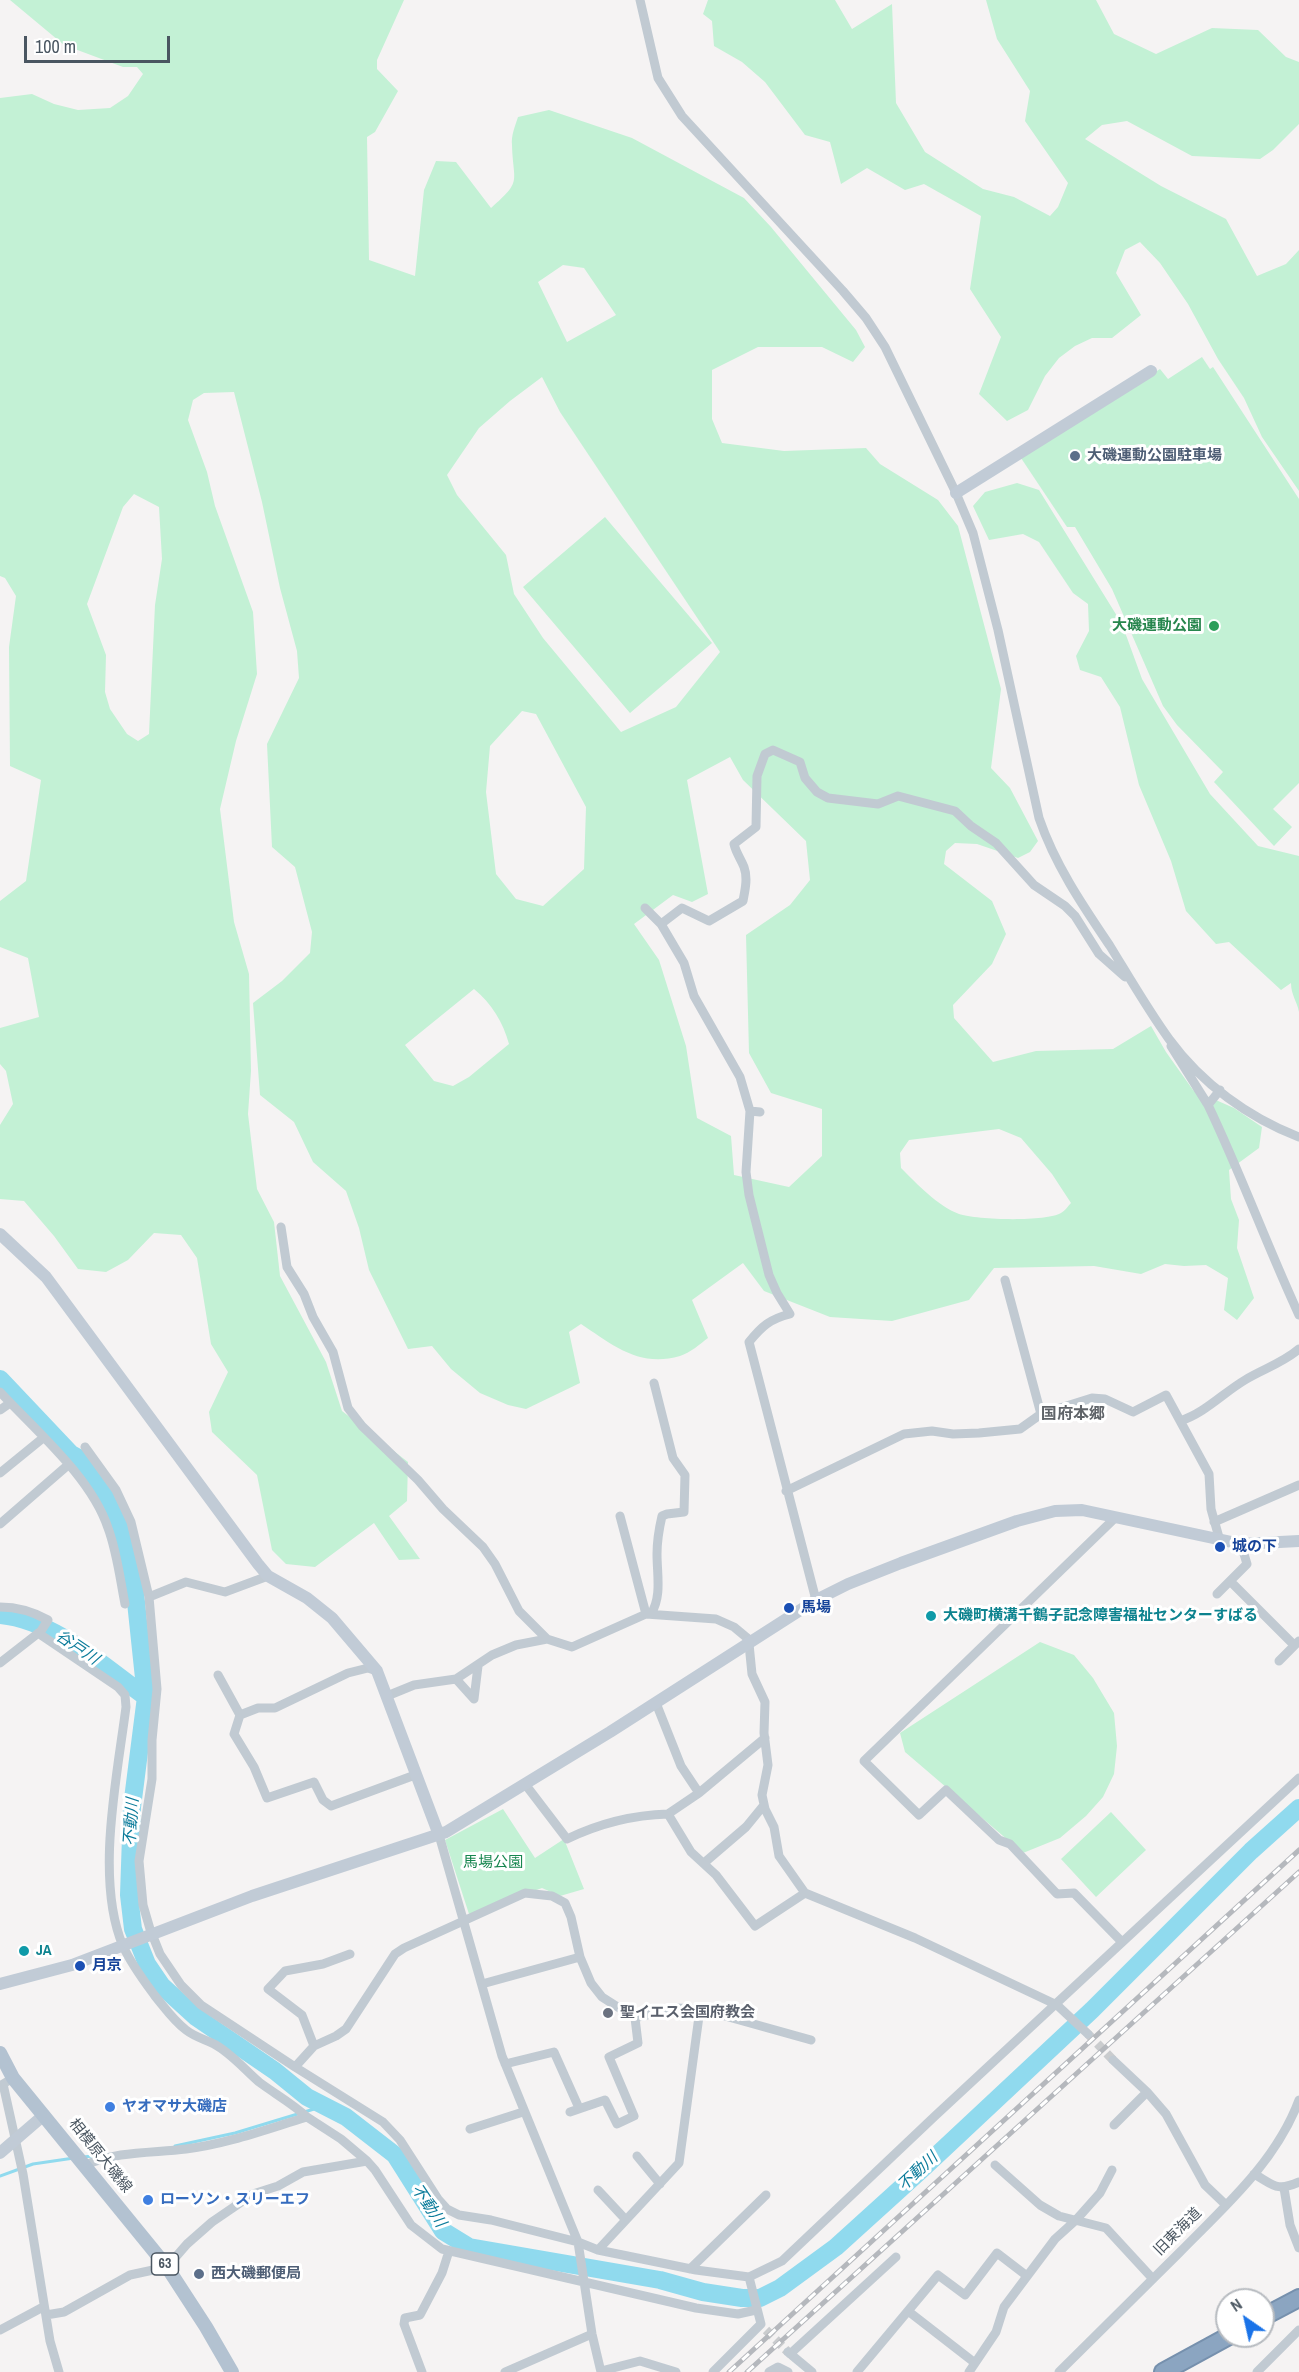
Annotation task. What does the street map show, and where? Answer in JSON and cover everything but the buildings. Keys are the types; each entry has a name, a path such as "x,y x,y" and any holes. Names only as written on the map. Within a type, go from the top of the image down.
{"highway":[{"path":"1275,2311 1299,2298"},
{"path":"1163,2372 1215,2344"}],"main road":[{"name":"相模原大磯線","path":"0,2053 14,2078 167,2267 188,2297 232,2372"}],"street":[{"path":"640,0 658,78 669,96 682,116 805,247 866,318 885,348 956,493 974,533 1048,845 1086,910 1169,1039 1193,1066 1251,1115 1299,1137"},
{"path":"956,493 1150,371"},
{"path":"661,924 682,908 709,921 742,901 746,886 745,868 736,853 735,844 756,827 757,776 765,754 773,750 800,762 805,778 817,792 828,798 878,804 898,796 955,811 971,826 996,843 1034,885 1065,906 1075,916 1099,954 1134,984"},
{"path":"645,908 661,924 684,963 694,996 740,1077 750,1112 746,1172 749,1195 769,1275 790,1314 774,1318 763,1324 749,1342 816,1600"},
{"path":"1169,1039 1172,1051 1208,1105 1230,1152 1268,1249 1299,1315"},
{"path":"1208,1105 1220,1090"},
{"path":"750,1112 760,1112"},
{"path":"281,1227 287,1267 304,1294 313,1317 333,1352 348,1408 362,1426 483,1547 495,1564 519,1611 547,1640"},
{"path":"0,1234 46,1277 268,1576 307,1598 332,1618 377,1671 438,1835 505,2064 578,2242 586,2281 592,2334 601,2372 640,2361 676,2372"},
{"path":"1005,1280 1041,1414"},
{"path":"1180,1421 1193,1417 1245,1380 1291,1357 1299,1349"},
{"path":"387,1696 414,1685 456,1679 492,1655 516,1645 547,1640 572,1647 648,1614 657,1605 657,1552 662,1516 684,1512 685,1475 673,1458 654,1383"},
{"path":"0,1392 83,1482 108,1526 125,1604"},
{"path":"786,1491 904,1434 932,1431 953,1434 979,1433 1020,1429 1041,1414 1092,1398 1105,1399 1133,1412 1166,1395 1209,1474 1214,1522 1220,1540"},
{"path":"0,1410 10,1403"},
{"path":"0,1473 43,1438"},
{"path":"85,1447 116,1490 131,1522 149,1597 158,1689 152,1740 152,1779 139,1861 148,1935 170,1971 201,2005 383,2122 400,2140 438,2199 447,2209 459,2215 491,2220 578,2242 598,2250 690,2269 749,2277 782,2261 934,2116 1057,2005 1299,1778"},
{"path":"0,1524 69,1465"},
{"path":"1214,1522 1299,1485"},
{"path":"0,1984 50,1972 259,1894 438,1835 656,1703 816,1600 848,1584 901,1563 1017,1521 1055,1511 1082,1510 1241,1544 1299,1541"},
{"path":"620,1516 648,1614"},
{"path":"1116,1517 864,1761 919,1815 946,1790 999,1840 1010,1844 1057,1894 1074,1893 1122,1942"},
{"path":"1217,1594 1247,1564 1241,1544"},
{"path":"149,1597 186,1582 225,1592 268,1576"},
{"path":"1230,1581 1297,1643 1279,1661"},
{"path":"0,1607 32,1611 48,1620 40,1632 0,1662"},
{"path":"648,1614 716,1619 734,1627 751,1643 752,1674 765,1702 768,1765 762,1795 764,1805 774,1827 779,1856 806,1893 915,1938 1057,2005 1088,2034"},
{"path":"40,1632 118,1687 125,1695 126,1707 110,1849 110,1886 124,1944 146,1984 184,2029 201,2041 213,2044 236,2060 262,2084 341,2139 367,2161 411,2225 442,2249 713,2311 738,2314 756,2310"},
{"path":"456,1679 474,1699 478,1666"},
{"path":"240,1715 258,1708 274,1708 348,1673 368,1668 377,1671"},
{"path":"218,1675 240,1715 234,1734 254,1767 267,1798 314,1782 323,1800 332,1806 415,1775"},
{"path":"656,1703 681,1766 699,1793"},
{"path":"525,1784 567,1839 586,1830 644,1815 668,1814 699,1793 765,1738"},
{"path":"704,1863 746,1827 764,1805"},
{"path":"668,1814 691,1852 716,1875 755,1926 806,1893"},
{"path":"295,2067 314,2046 346,2029 395,1954 525,1893 552,1896 565,1903 571,1917 580,1957 591,1983 602,1997 635,2018 676,2008 700,2009 811,2040"},
{"path":"314,2046 302,2015 268,1989 285,1971 323,1964 350,1954"},
{"path":"482,1984 580,1957"},
{"path":"598,2250 679,2163 700,2009"},
{"path":"505,2064 554,2052 574,2110 605,2100 617,2124 634,2116 609,2057 638,2043 635,2018"},
{"path":"1113,2060 1147,2092 1166,2114 1204,2185 1226,2205"},
{"path":"14,2078 3,2084 21,2162 50,2342 60,2372"},
{"path":"1114,2125 1147,2092"},
{"name":"旧東海道","path":"1059,2372 1226,2205 1254,2174 1268,2158 1293,2118 1299,2100"},
{"path":"470,2129 523,2112"},
{"path":"0,2153 44,2115"},
{"path":"86,2165 100,2158 188,2149 222,2142 307,2117"},
{"path":"637,2156 660,2184"},
{"path":"0,2330 45,2311 64,2312 130,2275 167,2267 186,2244 212,2222 253,2194 279,2186 303,2172 367,2161"},
{"path":"995,2165 1040,2205 1059,2216 1106,2228 1153,2279"},
{"path":"969,2372 996,2332 1004,2307 1055,2239 1100,2193 1112,2170"},
{"path":"1254,2174 1277,2187 1284,2188 1299,2182"},
{"path":"1284,2188 1290,2225 1299,2248"},
{"path":"598,2190 626,2220"},
{"path":"690,2269 766,2195"},
{"path":"422,2372 401,2322 405,2318 420,2315 442,2273 449,2251"},
{"path":"857,2372 938,2275 965,2295 997,2253 1027,2276"},
{"path":"812,2372 789,2353 896,2257"},
{"path":"713,2372 763,2327 756,2310 749,2277"},
{"path":"908,2311 975,2363"},
{"path":"1257,2372 1299,2330"},
{"path":"505,2372 592,2334"},
{"path":"769,2372 778,2367 788,2372"}],"green space":[{"path":"10,0 404,0 377,60 377,69 398,91 375,132 367,137 369,260 415,276 424,190 436,161 456,162 491,208 508,192 514,180 512,142 518,117 549,110 632,138 744,198 771,227 856,330 865,347 853,362 822,347 758,347 712,370 712,419 722,443 784,451 866,448 880,464 938,500 958,526 1001,689 991,768 1010,788 1038,841 1030,852 1018,858 977,844 955,843 946,851 944,864 992,901 1006,934 992,964 953,1005 954,1018 993,1062 1036,1051 1113,1049 1151,1026 1193,1090 1234,1108 1262,1127 1259,1148 1229,1170 1231,1199 1239,1220 1237,1248 1254,1298 1237,1320 1224,1310 1228,1278 1206,1265 1165,1264 1141,1274 1094,1266 994,1268 969,1300 892,1321 830,1317 764,1291 743,1263 692,1300 708,1338 691,1351 665,1359 639,1357 616,1347 581,1324 569,1332 580,1383 526,1409 508,1405 480,1393 451,1369 432,1346 408,1349 369,1270 359,1228 346,1191 313,1162 294,1122 260,1095 253,1003 282,981 310,953 312,932 295,867 272,847 267,744 299,678 297,651 234,392 204,393 193,400 188,420 207,472 215,506 253,612 257,674 236,741 220,809 234,922 249,974 251,1071 248,1114 257,1189 274,1222 280,1276 326,1362 342,1411 408,1462 407,1501 389,1516 420,1559 399,1560 374,1523 315,1567 286,1564 272,1550 257,1475 212,1432 209,1412 228,1372 211,1344 197,1258 181,1235 154,1233 128,1260 106,1272 78,1269 24,1201 0,1199 0,1125 13,1104 6,1071 0,1064 0,1028 39,1017 28,958 0,947 0,901 26,881 41,780 10,766 9,647 16,596 5,578 0,576 0,98 32,94 54,104 78,110 110,108 128,96 143,74 137,67 123,67 64,45","holes":["563,265 584,268 616,315 567,342 538,282","542,377 560,412 720,652 676,707 621,732 543,638 514,594 506,555 457,495 447,475 479,428","134,494 159,507 162,559 155,605 149,734 138,741 127,734 110,709 105,692 106,655 87,604 123,507","522,711 536,714 586,807 584,869 543,906 516,899 496,874 486,792 490,746","730,757 743,780 806,841 810,880 790,905 746,935 749,1053 771,1093 822,1109 822,1156 789,1187 734,1175 731,1136 697,1118 686,1046 659,960 634,924 673,895 692,902 708,894 687,780","474,989 496,1014 509,1044 469,1077 453,1086 434,1081 405,1045","999,1129 1021,1138 1052,1174 1071,1203 1061,1213 1041,1218 995,1219 959,1214 936,1200 901,1168 900,1153 909,1140"]},
{"path":"708,0 835,0 852,29 892,4 896,103 925,152 983,189 1014,197 1050,216 1058,207 1068,183 1025,121 1030,91 997,39 986,0 1096,0 1114,34 1156,54 1212,28 1258,30 1286,57 1299,62 1299,124 1273,150 1260,159 1192,156 1127,121 1102,125 1085,139 1161,186 1226,219 1257,276 1286,264 1299,250 1299,491 1262,437 1244,398 1218,359 1188,304 1160,263 1140,242 1125,250 1116,273 1141,315 1112,338 1092,338 1075,346 1059,358 1045,376 1028,410 1007,421 979,394 1001,337 970,289 981,216 924,184 905,190 867,168 841,184 830,142 805,135 765,82 742,62 714,46 712,21 703,14"},
{"name":"大磯運動公園","path":"1202,357 1210,369 1213,367 1299,499 1299,783 1273,809 1292,827 1274,846 1214,782 1223,772 1177,725 1163,706 1112,589 1075,527 1067,527 1021,458 1160,369 1168,379"},
{"path":"1017,483 1039,490 1122,624 1142,679 1210,794 1258,846 1299,856 1299,1012 1291,983 1281,990 1229,942 1216,944 1186,911 1171,861 1139,785 1120,707 1101,677 1080,670 1076,656 1089,631 1088,604 1073,593 1039,542 1023,534 989,540 973,506 985,492"},
{"path":"605,517 712,643 630,713 523,587"},
{"path":"1040,1642 1074,1655 1093,1678 1114,1713 1117,1746 1114,1774 1103,1797 1086,1816 1060,1838 1023,1853 905,1752 900,1733"},
{"name":"馬場公園","path":"503,1809 535,1858 564,1839 584,1889 560,1896 542,1888 469,1914 445,1840"},
{"path":"1111,1812 1146,1850 1096,1897 1061,1859"}],"waterway":[{"name":"不動川","path":"0,1379 71,1454 82,1460 121,1526 134,1583 146,1697 132,1807 129,1895 133,1929 147,1964 162,1986 196,2017 275,2071 307,2097 346,2117 395,2155 443,2231 469,2247 660,2280 703,2292 742,2298 760,2298 780,2288 836,2247 921,2170 1092,2010 1251,1851 1299,1808"},
{"name":"谷戸川","path":"0,1615 20,1619 59,1635 146,1697"},
{"path":"175,2146 235,2133 324,2106"},
{"path":"83,2157 103,2155"},
{"path":"0,2176 33,2164 74,2158"}],"tunnel":[{"path":"1088,2034 1113,2060"},
{"path":"766,2330 788,2352"}],"railway":[{"path":"729,2372 1299,1850"},
{"path":"747,2372 1299,1872"}],"place":[{"name":"大磯運動公園駐車場","path":"1075,456"},
{"name":"大磯運動公園","path":"1214,626"},
{"name":"城の下","path":"1220,1547"},
{"name":"馬場","path":"789,1608"},
{"name":"大磯町横溝千鶴子記念障害福祉センターすばる","path":"931,1616"},
{"name":"JA","path":"24,1951"},
{"name":"月京","path":"80,1966"},
{"name":"聖イエス会国府教会","path":"608,2013"},
{"name":"ヤオマサ大磯店","path":"110,2107"},
{"name":"ローソン・スリーエフ","path":"148,2200"},
{"name":"西大磯郵便局","path":"199,2274"}],"district":[{"name":"国府本郷","path":"1073,1415"}]}
